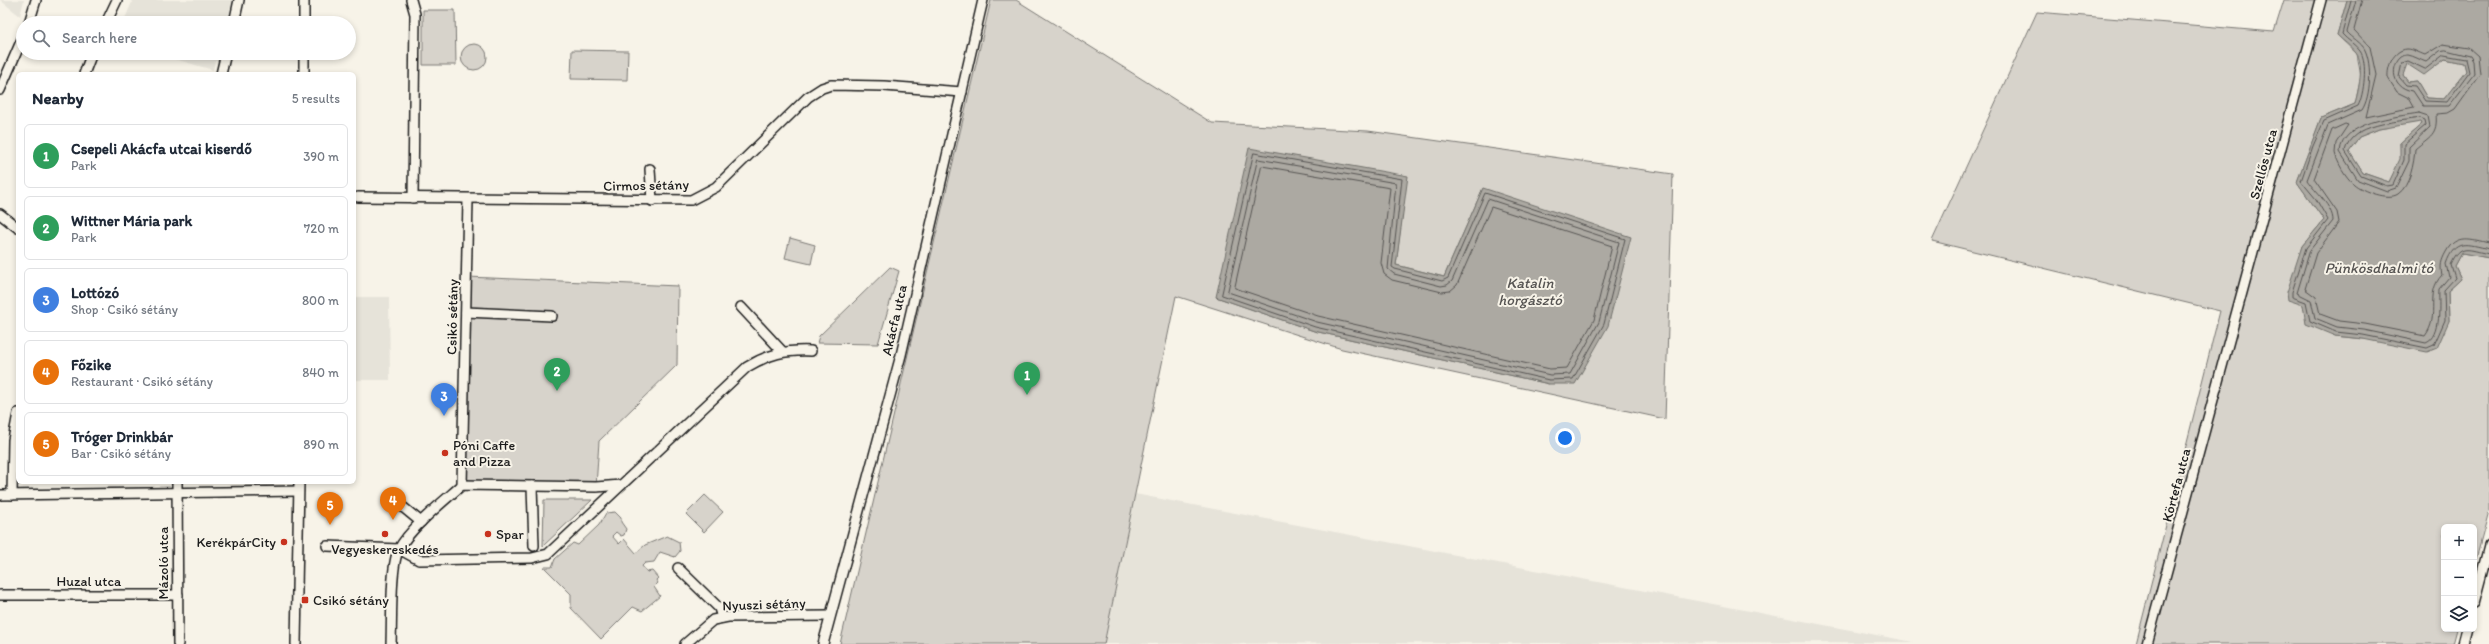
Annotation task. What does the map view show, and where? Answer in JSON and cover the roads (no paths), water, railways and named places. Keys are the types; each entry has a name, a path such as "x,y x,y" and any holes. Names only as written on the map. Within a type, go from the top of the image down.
{"street":[{"path":"31,16 36,0"},
{"path":"109,16 117,0"},
{"path":"236,16 239,0"},
{"path":"304,0 304,16"},
{"path":"411,0 415,14 413,198"},
{"name":"Akácfa utca","path":"823,644 901,355 983,0"},
{"name":"Szellős utca","path":"2232,334 2321,0"},
{"path":"0,90 16,53"},
{"path":"85,72 89,60"},
{"path":"221,72 224,60"},
{"path":"304,60 304,72"},
{"name":"Cirmos sétány","path":"358,197 652,201 690,200 716,187 808,97 822,88 831,85 884,86 962,92"},
{"path":"650,169 652,201"},
{"name":"Csikó sétány","path":"462,485 468,198"},
{"path":"0,214 16,226"},
{"path":"741,307 782,351"},
{"path":"466,312 552,316"},
{"name":"Körtefa utca","path":"2147,644 2232,334"},
{"path":"327,546 398,549 419,560 540,557 556,548 747,367 759,359 782,351 811,351"},
{"path":"12,495 13,440 16,424"},
{"name":"Mázoló utca","path":"177,484 178,644"},
{"path":"391,644 395,566 398,549 421,522 462,485 622,485"},
{"path":"0,496 177,492 298,486 296,644"},
{"path":"532,486 534,546"},
{"path":"404,508 421,522"},
{"path":"2476,596 2489,546"},
{"path":"678,568 720,608 722,618"},
{"name":"Huzal utca","path":"0,595 178,595"},
{"name":"Nyuszi sétány","path":"685,644 704,626 722,618 830,616"},
{"path":"2463,644 2466,632"}],"water":[{"name":"Pünkösdhalmi tó","path":"2347,0 2489,0 2489,258 2462,253 2455,266 2461,279 2448,291 2449,321 2437,348 2427,352 2363,339 2335,336 2306,324 2303,305 2288,300 2287,292 2302,246 2324,220 2297,182 2321,118 2355,104 2359,85 2359,58 2352,48 2337,35","holes":["2445,59 2464,63 2466,71 2444,99 2427,98 2417,81 2408,82 2403,75 2407,64 2424,75","2421,122 2422,124 2400,143 2400,159 2389,182 2363,173 2349,151 2359,137 2379,129"]},
{"name":"Katalin horgásztó","path":"1249,148 1408,176 1396,265 1444,277 1483,188 1631,237 1608,326 1575,384 1549,384 1314,331 1216,297"}],"place":[{"name":"Wittner Mária park","path":"557,391"},
{"name":"Csepeli Akácfa utcai kiserdő","path":"1027,395"},
{"name":"Lottózó","path":"444,416"},
{"name":"Póni Caffe and Pizza","path":"445,453"},
{"name":"Főzike","path":"393,520"},
{"name":"Tróger Drinkbár","path":"330,525"},
{"name":"Vegyeskereskedés","path":"385,534"},
{"name":"Spar","path":"488,534"},
{"name":"KerékpárCity","path":"284,542"},
{"name":"Csikó sétány","path":"305,600"}]}
